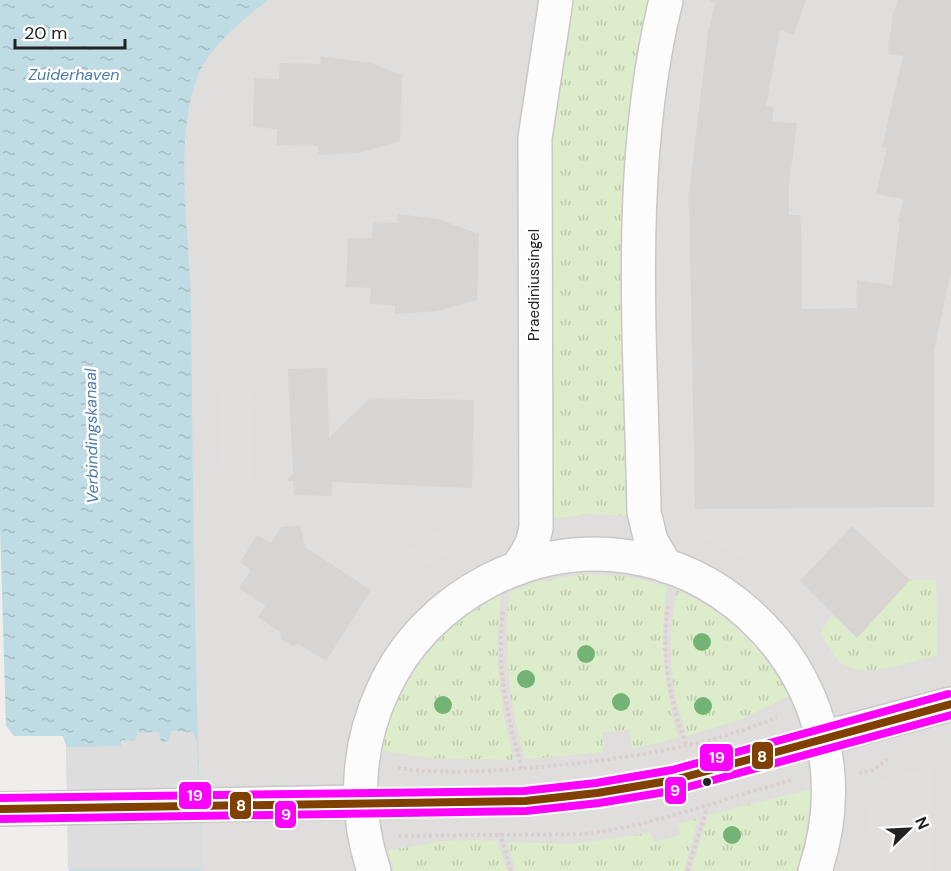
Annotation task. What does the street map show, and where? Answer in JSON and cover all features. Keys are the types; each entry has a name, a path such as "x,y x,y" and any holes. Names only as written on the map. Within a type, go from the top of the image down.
{"street":[{"name":"Praediniussingel","path":"513,570 532,544 536,528 535,138 556,0"},
{"path":"666,0 650,83 643,140 639,284 644,512 651,541 671,568"},
{"path":"374,871 364,834 360,802 365,736 378,700 407,650 447,608 478,586 513,570 551,559 589,555 628,558 671,568 728,597 764,628 794,666 812,702 823,738 828,767 829,805 824,843 815,871"},
{"path":"823,738 951,704"},
{"path":"0,809 360,802"}],"lane":[{"path":"360,802 494,802 597,793 674,780 823,738"}],"path":[{"path":"671,568 666,663 675,713 686,745"},
{"path":"513,570 500,652 502,681 513,741 522,768"},
{"path":"362,760 416,771 522,768 616,758 686,745 773,719 812,702"},
{"path":"687,871 707,807"},
{"path":"500,833 511,871"}],"shaded area":[{"path":"195,0 951,0 951,871 195,871 159,18"},
{"path":"250,376 255,529 224,530 218,377"},
{"path":"374,472 374,496 337,496 337,473"},
{"path":"934,507 936,580 910,580 852,526 787,594 743,558 700,535 688,511"},
{"path":"454,520 464,545 427,566 407,582 392,559"},
{"path":"932,768 933,871 861,871 870,801 876,784 888,777"}],"green space":[{"path":"566,0 656,0 634,516 590,514 547,519 544,197"},
{"path":"584,574 631,577 667,586 664,626 665,663 669,699 678,738 632,749 629,729 602,733 604,752 525,759 515,718 509,677 507,635 509,592 537,582"},
{"path":"910,580 936,580 938,655 873,670 859,670 839,661 820,633 832,615 857,638"},
{"path":"677,590 712,609 742,633 768,662 789,696 742,719 687,736 676,700 671,664 671,627"},
{"path":"501,595 498,638 499,678 504,718 514,760 432,758 382,751 397,702 423,659 458,622"},
{"path":"812,789 803,850 796,871 691,871 708,815"},
{"path":"698,818 684,871 515,871 508,842 572,844 650,833 654,842 681,835 677,825"},
{"path":"442,841 497,841 507,871 394,871 388,851"}],"water":[{"path":"0,0 268,0 225,37 207,59 195,84 185,135 185,193 191,305 196,659 202,871 69,871 66,746 63,736 14,736 6,726 0,527"}],"pier":[{"path":"171,731 193,732 197,741 202,870 68,870 66,747 121,746 121,740 135,741 137,733 159,732 161,742 169,741"}],"building":[{"path":"709,0 806,0 794,35 780,30 766,106 774,107 772,122 797,123 789,184 789,215 801,215 802,309 857,308 857,280 892,285 900,222 898,222 903,199 876,194 887,148 882,147 903,56 888,54 893,13 899,0 951,0 951,271 934,351 934,507 695,509 689,194 708,33 715,4"},
{"path":"320,56 371,63 402,75 400,141 359,153 318,155 318,146 277,145 277,129 253,127 254,78 279,79 279,63 321,64"},
{"path":"398,214 438,219 479,234 477,300 437,311 395,314 395,305 370,304 371,288 346,287 348,238 372,238 373,222 397,223"},
{"path":"327,368 329,438 370,398 474,400 472,488 332,482 332,496 294,495 293,481 286,481 293,474 288,369"},
{"path":"300,525 305,547 371,590 326,661 299,644 292,646 281,639 280,632 258,617 266,606 239,588 251,570 240,562 257,535 271,543 281,527"},
{"path":"852,526 910,580 857,638 800,581"}],"transit line":[{"name":"19","path":"0,798 524,791 596,783 672,770 948,694"},
{"name":"8","path":"0,809 525,801 597,793 674,780 951,704"},
{"name":"9","path":"0,819 526,811 599,803 677,790 951,715"}],"water label":[{"name":"Zuiderhaven","path":"74,74"},
{"name":"Verbindingskanaal","path":"91,436"}]}
